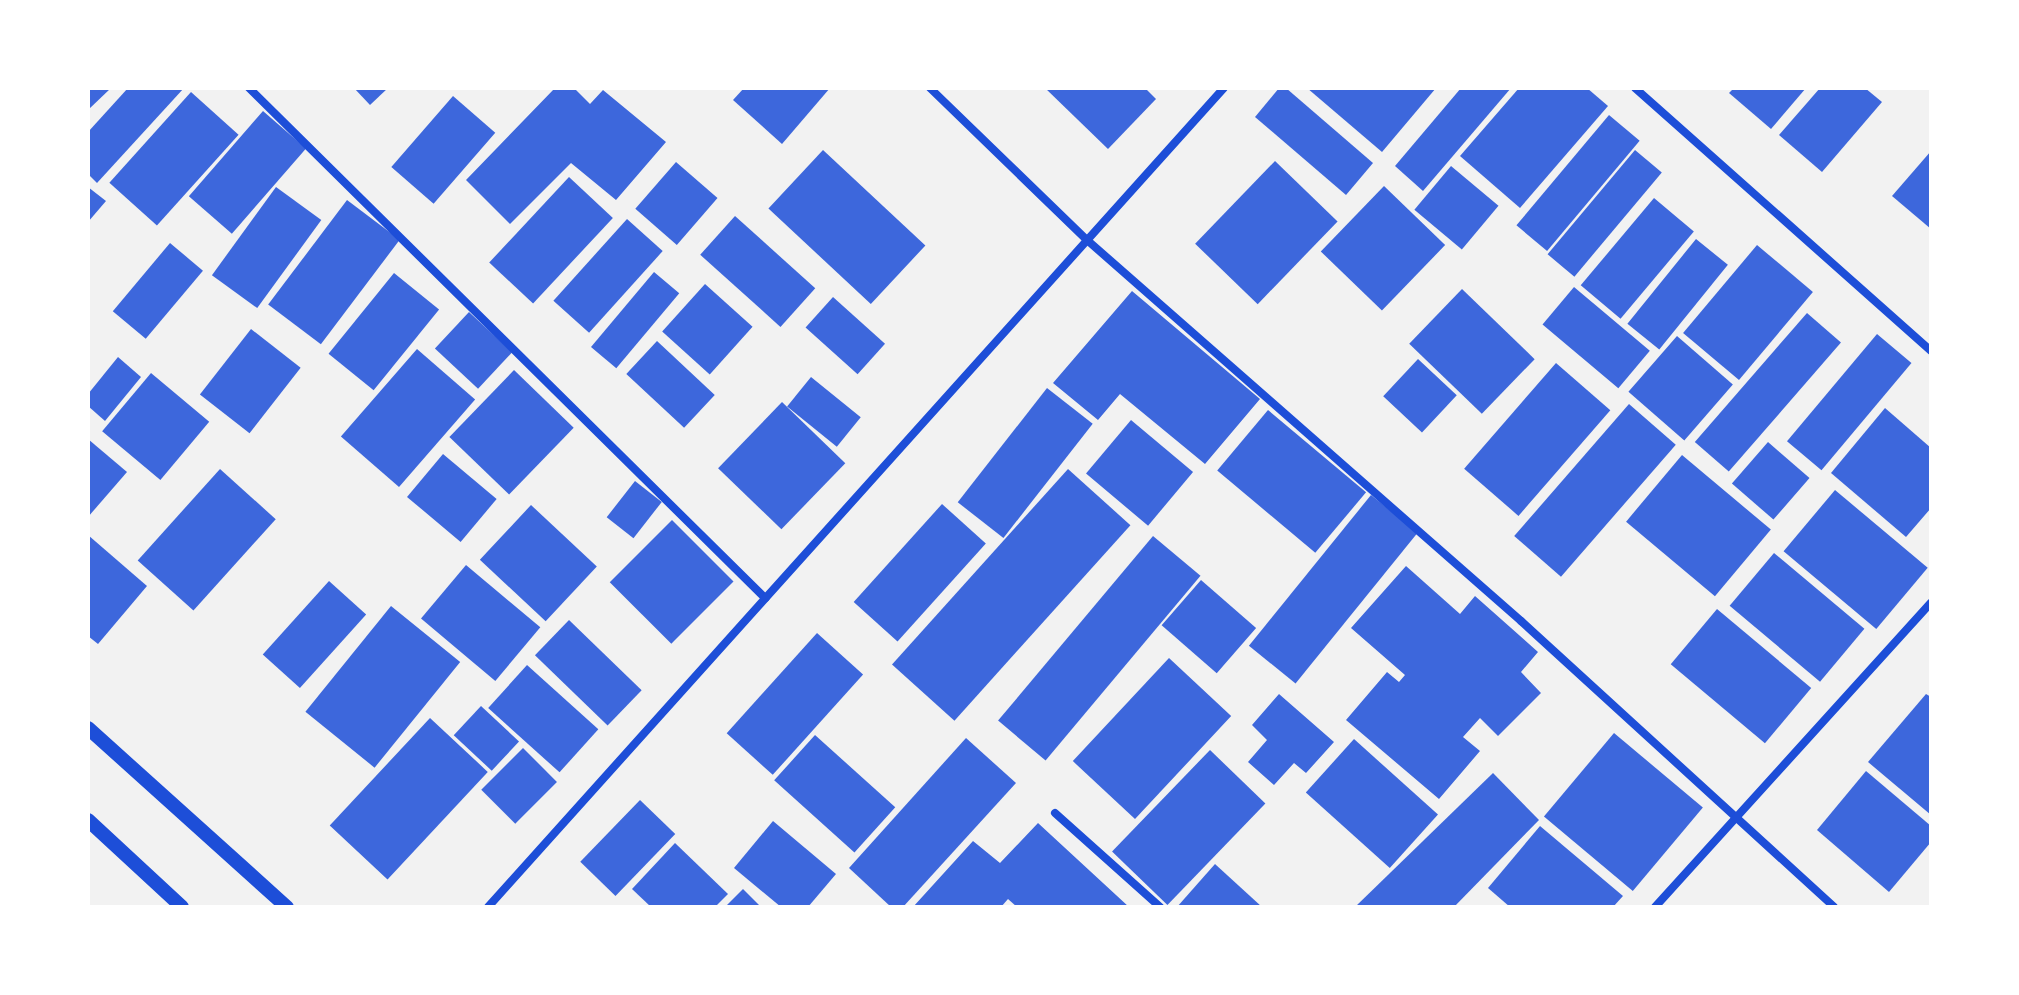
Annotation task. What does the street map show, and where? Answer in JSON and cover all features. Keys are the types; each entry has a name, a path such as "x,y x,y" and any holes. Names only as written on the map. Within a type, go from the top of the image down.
{"street":[{"path":"249,88 765,598"},
{"path":"930,88 1087,240 1521,621 1734,820 1834,907"},
{"path":"488,907 1224,88"},
{"path":"1635,88 1931,351"},
{"path":"1655,907 1931,603"},
{"path":"88,728 287,907"},
{"path":"1055,813 1160,907"},
{"path":"88,820 182,907"}],"building":[{"path":"88,88 111,88 88,110"},
{"path":"128,88 184,88 97,183 88,174 88,132"},
{"path":"354,88 388,88 370,105"},
{"path":"555,88 574,88 590,104 603,90 666,142 616,200 571,163 510,224 466,180"},
{"path":"744,88 830,88 782,144 733,100"},
{"path":"1045,88 1145,88 1156,99 1108,149"},
{"path":"1279,88 1286,88 1373,163 1346,195 1255,117"},
{"path":"1307,88 1436,88 1382,152"},
{"path":"1461,88 1511,88 1423,191 1395,166"},
{"path":"1519,88 1587,88 1608,106 1520,208 1460,156"},
{"path":"1734,88 1806,88 1771,129 1729,93"},
{"path":"1820,88 1865,88 1882,102 1822,172 1779,135"},
{"path":"191,92 239,135 157,225 109,183"},
{"path":"453,96 495,133 434,204 391,167"},
{"path":"263,111 306,148 232,234 189,196"},
{"path":"1609,115 1640,141 1547,251 1516,225"},
{"path":"823,150 925,245 871,304 768,209"},
{"path":"1635,150 1662,172 1574,277 1548,254"},
{"path":"1931,151 1931,229 1892,196"},
{"path":"1275,161 1338,221 1258,304 1195,244"},
{"path":"676,162 718,198 677,245 635,209"},
{"path":"1451,166 1498,206 1462,250 1414,210"},
{"path":"569,177 613,218 533,303 489,263"},
{"path":"1384,186 1445,245 1382,311 1321,251"},
{"path":"88,187 106,201 88,222"},
{"path":"276,187 321,220 257,308 212,275"},
{"path":"1654,198 1694,231 1621,319 1581,285"},
{"path":"347,200 400,240 321,344 268,305"},
{"path":"735,216 815,288 780,327 700,255"},
{"path":"627,219 663,251 589,333 553,301"},
{"path":"1696,239 1728,265 1659,350 1627,324"},
{"path":"170,243 203,271 146,339 113,311"},
{"path":"1757,245 1813,292 1739,380 1683,333"},
{"path":"654,272 679,293 616,368 591,347"},
{"path":"394,273 439,310 374,390 329,354"},
{"path":"705,284 753,327 710,374 662,332"},
{"path":"1574,287 1650,351 1618,388 1543,325"},
{"path":"1462,289 1535,359 1482,414 1409,344"},
{"path":"1132,291 1260,399 1205,464 1120,394 1098,420 1053,383"},
{"path":"833,297 885,344 858,374 806,327"},
{"path":"469,312 512,352 478,389 435,349"},
{"path":"1807,313 1841,343 1729,472 1695,442"},
{"path":"251,329 301,368 250,433 200,394"},
{"path":"1877,334 1911,363 1821,470 1787,441"},
{"path":"1677,336 1733,385 1684,440 1628,392"},
{"path":"657,341 715,395 684,428 626,374"},
{"path":"417,349 475,400 399,487 341,437"},
{"path":"118,357 141,377 105,421 88,406 88,394"},
{"path":"1418,359 1457,395 1422,432 1383,396"},
{"path":"1556,363 1610,410 1518,516 1464,469"},
{"path":"514,370 574,428 509,495 449,437"},
{"path":"151,373 209,422 160,480 102,431"},
{"path":"811,377 861,417 837,447 787,407"},
{"path":"1047,388 1093,424 1003,538 958,502"},
{"path":"782,402 845,463 781,529 718,468"},
{"path":"1629,404 1676,445 1561,577 1514,536"},
{"path":"1885,408 1931,448 1931,508 1906,537 1831,473"},
{"path":"1268,410 1366,492 1315,553 1217,471"},
{"path":"1131,420 1193,472 1148,526 1086,474"},
{"path":"88,439 127,472 88,517"},
{"path":"1768,442 1810,478 1773,520 1732,484"},
{"path":"443,454 497,499 461,542 407,497"},
{"path":"1682,455 1771,530 1715,596 1626,522"},
{"path":"220,469 276,519 193,611 138,560"},
{"path":"1068,469 1130,525 954,721 892,664"},
{"path":"635,481 662,502 633,538 607,517"},
{"path":"1835,490 1928,568 1876,629 1784,551"},
{"path":"1371,495 1418,533 1296,684 1249,646"},
{"path":"942,504 986,543 898,642 854,602"},
{"path":"531,505 597,566 546,621 480,560"},
{"path":"672,520 734,582 671,644 610,582"},
{"path":"88,535 147,586 98,644 88,636"},
{"path":"1153,536 1200,576 1046,760 998,721"},
{"path":"1774,553 1864,629 1820,682 1730,606"},
{"path":"466,565 540,627 495,681 421,619"},
{"path":"1406,566 1460,614 1475,596 1538,652 1521,672 1541,693 1498,736 1480,718 1463,737 1480,751 1439,799 1346,720 1387,672 1399,682 1405,675 1351,628"},
{"path":"1201,580 1256,628 1217,673 1162,625"},
{"path":"329,581 366,614 300,688 263,655"},
{"path":"391,606 460,662 375,768 305,712"},
{"path":"1717,609 1811,688 1765,743 1671,664"},
{"path":"569,620 642,690 608,725 535,655"},
{"path":"817,633 863,674 773,775 727,733"},
{"path":"1169,658 1231,716 1135,819 1073,761"},
{"path":"527,665 598,729 560,772 488,708"},
{"path":"1279,694 1334,742 1306,773 1294,763 1274,785 1248,762 1267,740 1252,725"},
{"path":"1926,694 1931,697 1931,815 1868,762"},
{"path":"481,706 519,741 492,771 454,735"},
{"path":"430,718 488,772 388,879 330,826"},
{"path":"1614,733 1703,808 1633,891 1544,816"},
{"path":"815,735 895,807 854,853 774,780"},
{"path":"966,738 1016,783 903,907 891,907 849,868"},
{"path":"1354,739 1438,815 1390,868 1306,793"},
{"path":"523,748 557,782 515,824 481,790"},
{"path":"1210,750 1265,803 1167,905 1112,851"},
{"path":"1866,771 1931,826 1931,842 1889,892 1817,830"},
{"path":"1493,773 1539,820 1454,907 1355,907"},
{"path":"640,800 675,834 616,896 580,862"},
{"path":"773,821 836,874 808,907 781,907 734,868"},
{"path":"1038,823 1129,907 1017,907 1008,899 1001,907 913,907 973,841 1000,863"},
{"path":"1540,826 1623,896 1613,907 1510,907 1488,888"},
{"path":"675,843 728,894 715,907 651,907 632,889"},
{"path":"1215,864 1262,907 1177,907"},
{"path":"743,889 761,907 725,907"}]}
